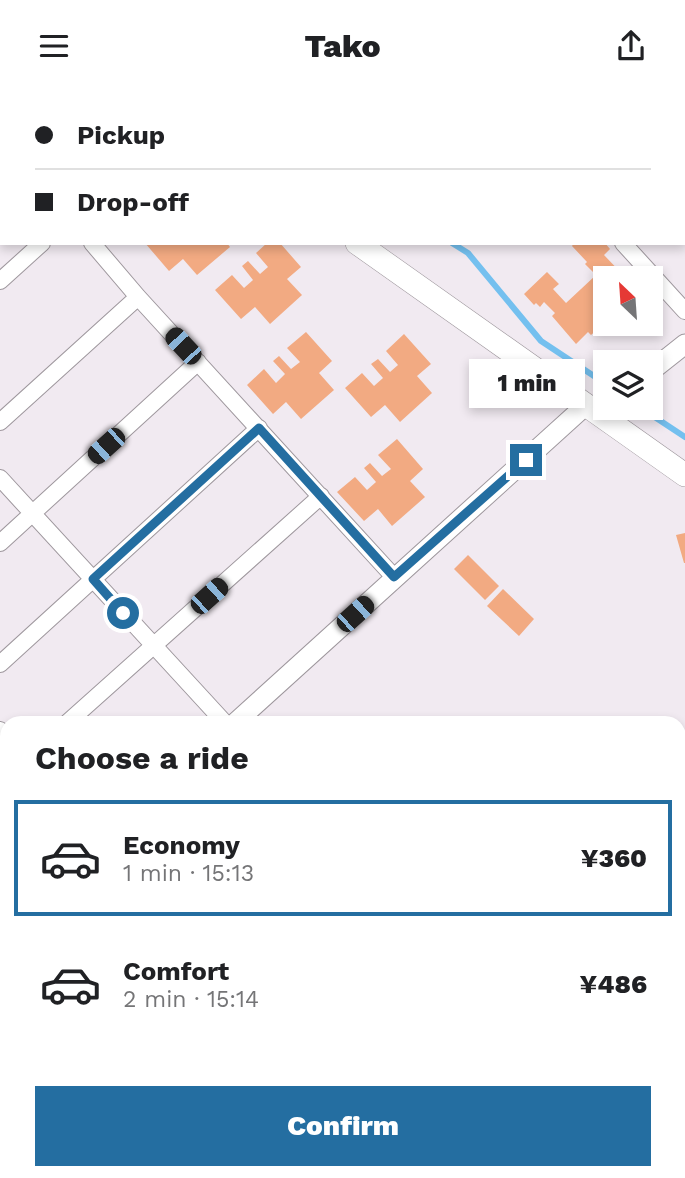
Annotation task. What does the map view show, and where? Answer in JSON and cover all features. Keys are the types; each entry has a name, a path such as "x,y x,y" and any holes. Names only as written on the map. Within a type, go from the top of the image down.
{"main road":[{"path":"360,245 593,406"},
{"path":"612,420 685,475"}],"street":[{"path":"0,281 40,245"},
{"path":"94,245 394,577"},
{"path":"625,245 685,311"},
{"path":"0,422 138,297"},
{"path":"663,361 685,344"},
{"path":"0,543 198,362"},
{"path":"243,716 394,577 593,412"},
{"path":"0,664 259,428"},
{"path":"0,478 219,716"},
{"path":"75,716 321,496"}],"building":[{"path":"147,245 230,247 197,275 183,259 169,271"},
{"path":"265,245 282,245 301,267 287,279 302,295 270,324 255,307 241,319 215,290 232,275 244,288 253,280 242,266 248,261 260,274 268,267 256,253"},
{"path":"573,245 607,245 610,249 604,255 615,266 593,266 593,272 585,264 587,262"},
{"path":"547,272 559,284 553,289 566,303 593,278 593,333 591,335 588,332 576,344 552,316 555,313 544,302 540,307 536,303 534,305 524,294"},
{"path":"306,332 332,361 319,373 334,390 301,419 286,402 273,414 247,385 264,369 276,383 285,374 273,361 279,356 291,369 300,362 287,348"},
{"path":"404,334 431,364 417,376 432,393 400,422 385,405 371,417 345,388 362,373 374,386 383,378 371,364 378,359 390,372 398,365 386,351"},
{"path":"397,439 423,469 410,481 425,497 392,526 378,509 364,521 337,492 355,477 367,490 376,482 364,468 370,463 382,476 391,469 378,455"},
{"path":"685,533 685,563 684,563 676,535"},
{"path":"468,555 499,586 485,600 454,569"},
{"path":"503,589 534,619 519,636 487,606"}],"waterway":[{"path":"455,245 468,253 541,341 593,375"},
{"path":"659,420 685,437"}],"route":[{"path":"123,613 93,579 259,428 394,577 526,460"}]}
